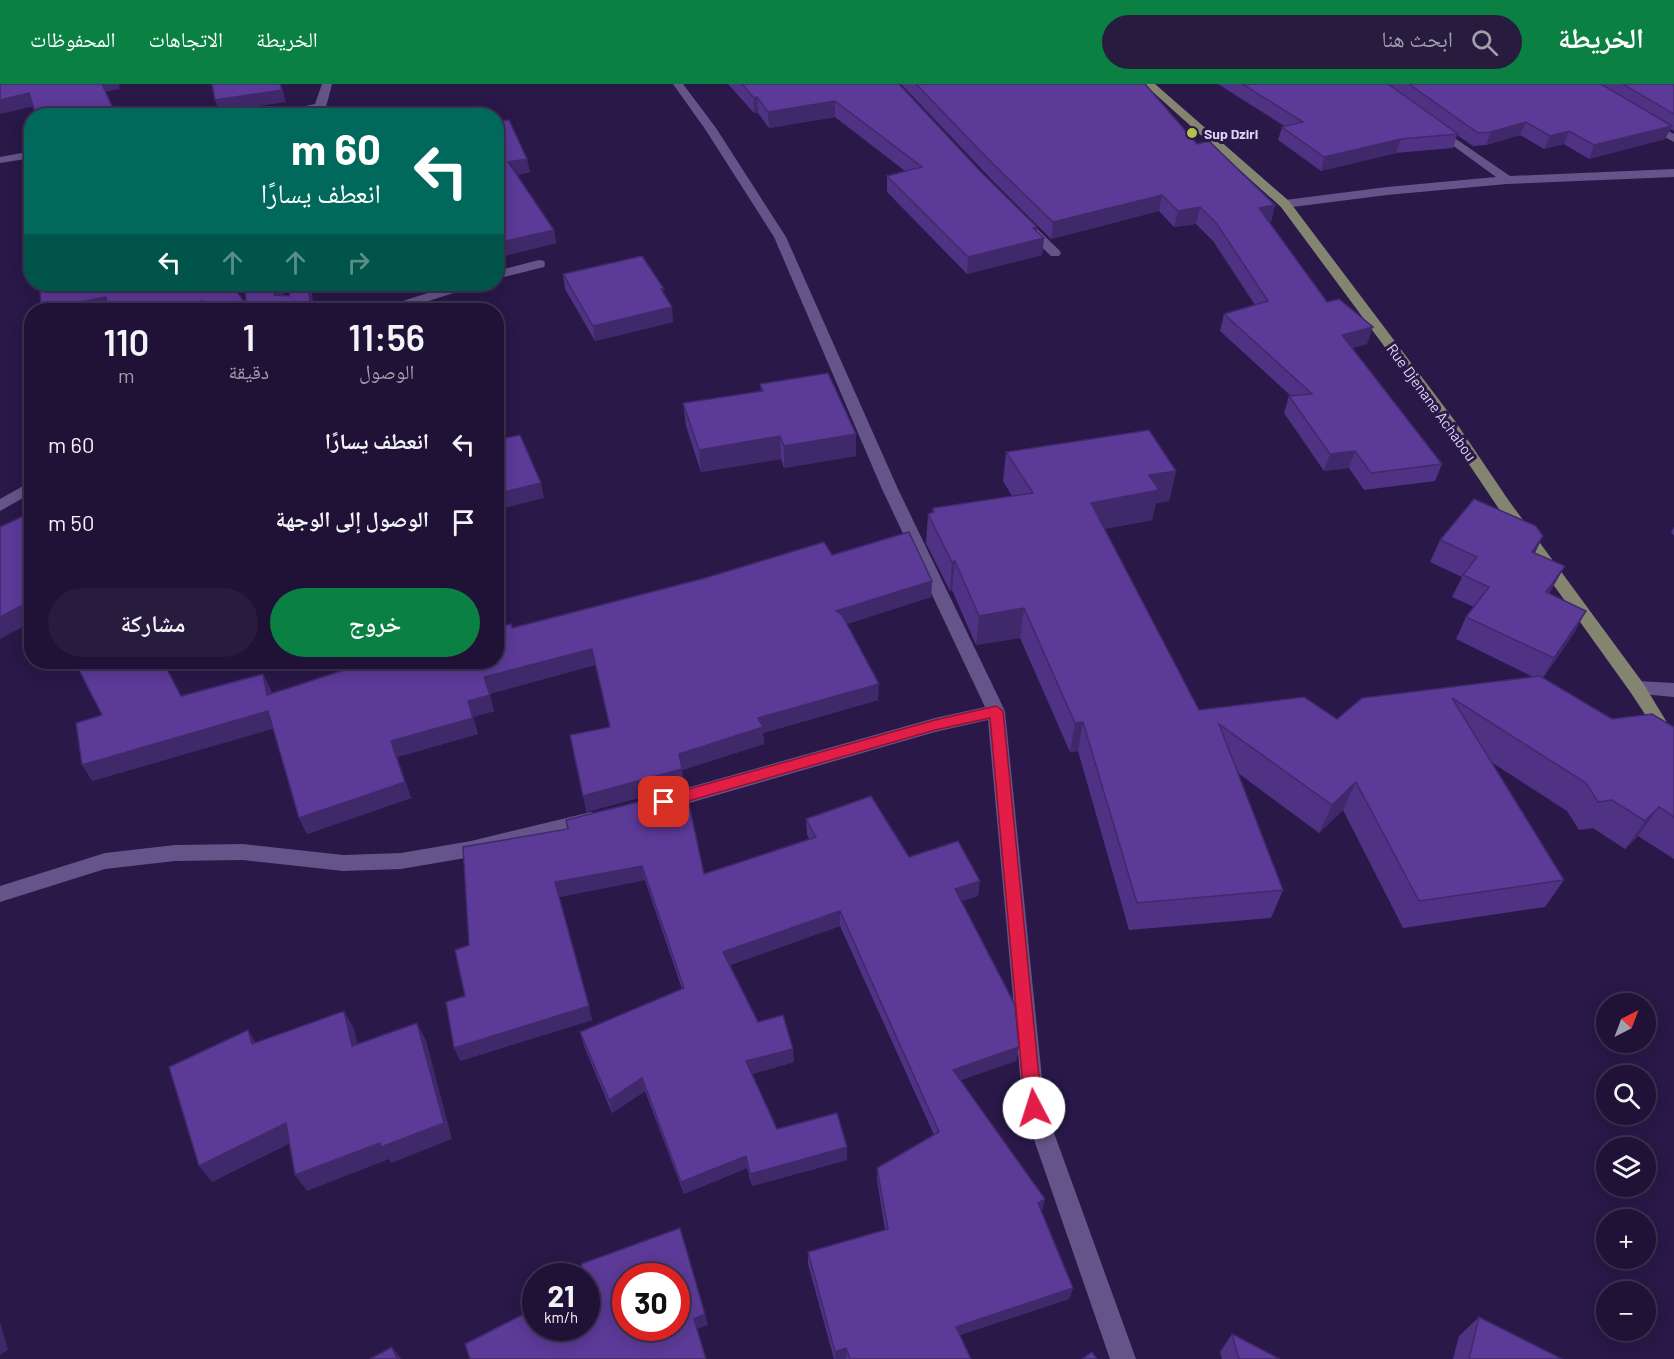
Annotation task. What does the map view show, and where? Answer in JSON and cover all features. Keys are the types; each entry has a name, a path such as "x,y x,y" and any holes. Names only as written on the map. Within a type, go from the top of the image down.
{"main road":[{"name":"Rue Djenane Achabou","path":"1149,84 1285,204 1450,424 1504,505 1637,687 1660,723 1674,755"}],"street":[{"path":"322,108 327,84"},
{"path":"678,84 710,128 780,237 890,489 996,711 1034,1108 1123,1359"},
{"path":"1634,115 1674,139"},
{"path":"1429,123 1507,180"},
{"path":"0,160 24,156"},
{"path":"1285,204 1387,190 1507,180 1674,173"},
{"path":"1016,215 1055,253"},
{"path":"504,273 539,264"},
{"path":"410,303 446,291"},
{"path":"0,506 24,491"},
{"path":"1637,687 1674,690"},
{"path":"641,807 935,725 996,711"},
{"path":"0,894 105,861 175,852 243,852 343,863 401,861 471,849 607,816"}],"building":[{"path":"0,84 102,84 113,108 34,108 29,93 0,100"},
{"path":"212,84 280,84 282,90 215,100"},
{"path":"742,84 899,84 981,172 1037,227 1033,228 1044,238 968,257 887,176 922,167 835,101 768,112 757,97 754,98"},
{"path":"916,84 1145,84 1197,144 1209,141 1275,205 1259,208 1327,302 1339,299 1373,327 1342,335 1442,464 1371,473 1355,451 1330,454 1289,396 1312,394 1224,314 1268,301 1217,224 1200,207 1178,211 1162,195 1053,222"},
{"path":"1242,84 1388,84 1458,134 1401,139 1324,157 1282,127 1303,122"},
{"path":"1409,84 1601,84 1672,126 1594,145 1569,131 1550,136 1526,122 1491,132 1478,133"},
{"path":"1623,84 1674,84 1674,114"},
{"path":"509,120 527,159 508,162 554,230 504,241 504,121"},
{"path":"642,256 664,289 661,289 672,307 593,326 563,274"},
{"path":"40,291 236,291 245,303 203,303 203,301 106,303 106,297 76,303 41,303"},
{"path":"245,291 275,291 274,295 289,296 291,291 309,291 310,303 246,303"},
{"path":"828,373 856,434 784,446 780,436 699,450 683,403 763,391 760,384"},
{"path":"1149,430 1176,471 1149,475 1159,490 1091,503 1199,710 1304,697 1337,719 1362,698 1540,676 1612,719 1652,714 1674,727 1674,817 1659,807 1645,821 1612,800 1598,802 1586,783 1452,698 1564,880 1419,901 1356,782 1332,805 1219,724 1283,890 1137,903 1083,722 1075,723 1024,608 979,616 955,561 952,562 928,514 934,512 933,508 1033,493 1006,452"},
{"path":"520,435 541,483 504,492 504,438"},
{"path":"1474,499 1536,526 1543,536 1532,552 1565,566 1546,592 1586,611 1554,658 1466,617 1489,587 1463,575 1477,557 1440,540"},
{"path":"24,516 24,604 0,617 0,527"},
{"path":"909,532 932,581 836,611 842,615 879,684 758,718 763,727 679,754 682,769 583,796 570,735 610,727 592,649 484,677 490,695 468,701 473,718 391,741 405,782 299,818 268,711 82,765 76,723 102,715 79,669 167,669 181,696 263,674 267,695 348,669 504,669 504,626 511,624 512,628 705,578 824,542 832,555"},
{"path":"686,790 704,874 816,837 806,819 871,796 909,857 958,841 980,881 955,889 1015,1005 1019,1047 953,1070 1045,1199 1038,1203 1073,1288 956,1327 971,1359 850,1359 846,1348 835,1352 808,1252 888,1229 877,1168 939,1132 840,911 723,952 758,1022 783,1015 793,1049 746,1061 777,1129 837,1113 847,1147 750,1174 746,1156 681,1182 642,1078 609,1100 580,1032 684,988 642,866 555,882 589,1006 454,1048 446,1002 465,996 455,950 469,945 463,847 568,829 566,820"},
{"path":"344,1011 352,1046 417,1023 444,1123 381,1147 380,1143 295,1175 286,1123 199,1166 169,1067 248,1030 252,1044"},
{"path":"680,1228 705,1314 694,1319 706,1359 470,1359 465,1344 522,1315 522,1341 600,1341 600,1263 584,1263"},
{"path":"1479,1317 1562,1359 1469,1359"},
{"path":"1232,1334 1280,1359 1239,1359"},
{"path":"392,1347 397,1359 370,1359"},
{"path":"1092,1352 1097,1359 1082,1359"}],"place":[{"name":"Sup Dziri","path":"1192,133"}],"route":[{"path":"664,802 935,725 996,711 1034,1108"}]}
